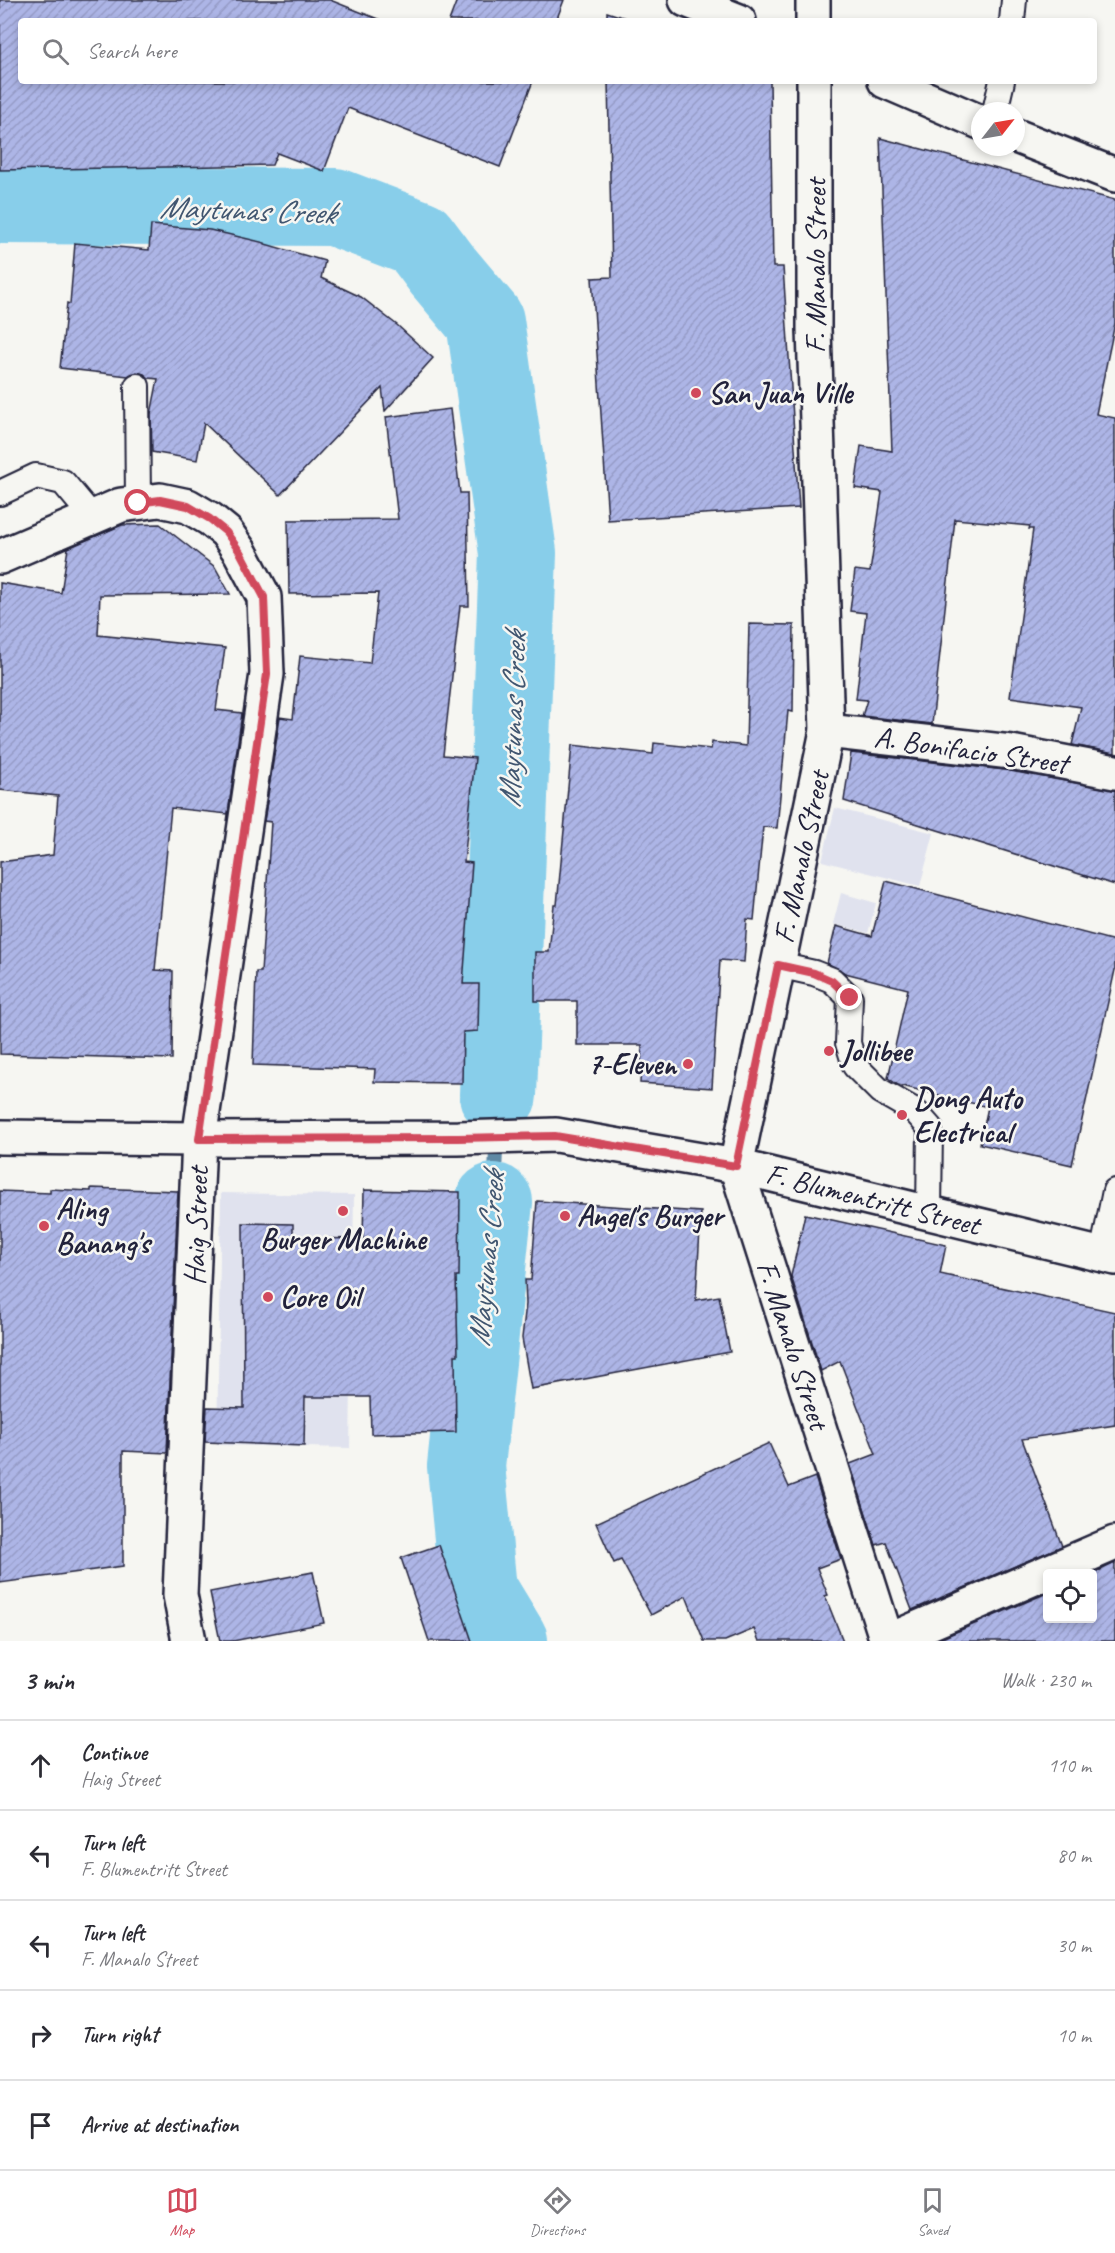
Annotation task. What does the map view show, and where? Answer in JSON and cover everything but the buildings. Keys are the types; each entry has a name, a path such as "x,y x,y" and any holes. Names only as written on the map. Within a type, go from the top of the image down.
{"street":[{"path":"686,0 731,18"},
{"path":"813,0 813,18"},
{"name":"F. Manalo Street","path":"814,84 814,329 827,732 736,1166 887,1641"},
{"path":"892,84 971,118"},
{"path":"1025,140 1115,175"},
{"name":"Haig Street","path":"0,557 121,505 160,500 188,506 226,532 240,552 264,597 267,674 199,1139 180,1595 189,1641"},
{"name":"A. Bonifacio Street","path":"827,732 1011,752 1115,772"},
{"name":"F. Blumentritt Street","path":"0,1137 199,1139 555,1136 736,1166 1109,1256"},
{"path":"887,1641 1115,1543"}],"lane":[{"path":"1012,18 1014,0"},
{"path":"997,102 1001,84"},
{"path":"137,386 138,503"},
{"path":"0,493 36,476 63,482 93,518"},
{"path":"778,965 814,973 832,981 850,998 848,1043 855,1066 880,1091 915,1111 930,1128 929,1213"},
{"path":"1109,1256 1115,1191"}],"shaded area":[{"path":"835,808 934,833 920,886 822,861"},
{"path":"841,893 876,903 868,933 833,924"},
{"path":"221,1193 354,1195 350,1448 217,1445"}],"waterway":[{"name":"Maytunas Creek","path":"0,205 335,207 419,239 485,321 518,553 498,1095"},
{"name":"Maytunas Creek","path":"494,1202 498,1095"},
{"name":"Maytunas Creek","path":"494,1202 466,1466 478,1590 509,1641"}],"place":[{"name":"San Juan Ville","path":"696,393"},
{"name":"Jollibee","path":"829,1051"},
{"name":"7-Eleven","path":"688,1064"},
{"name":"Dong Auto Electrical","path":"902,1115"},
{"name":"Burger Machine","path":"343,1211"},
{"name":"Angel's Burger","path":"565,1216"},
{"name":"Aling Banang's","path":"44,1226"},
{"name":"Core Oil","path":"268,1297"}],"route":[{"path":"138,503 160,500 188,506 210,519 226,532 240,552 264,597 267,674 199,1139 555,1136 736,1166 778,965 814,973 832,981 850,998"}]}
